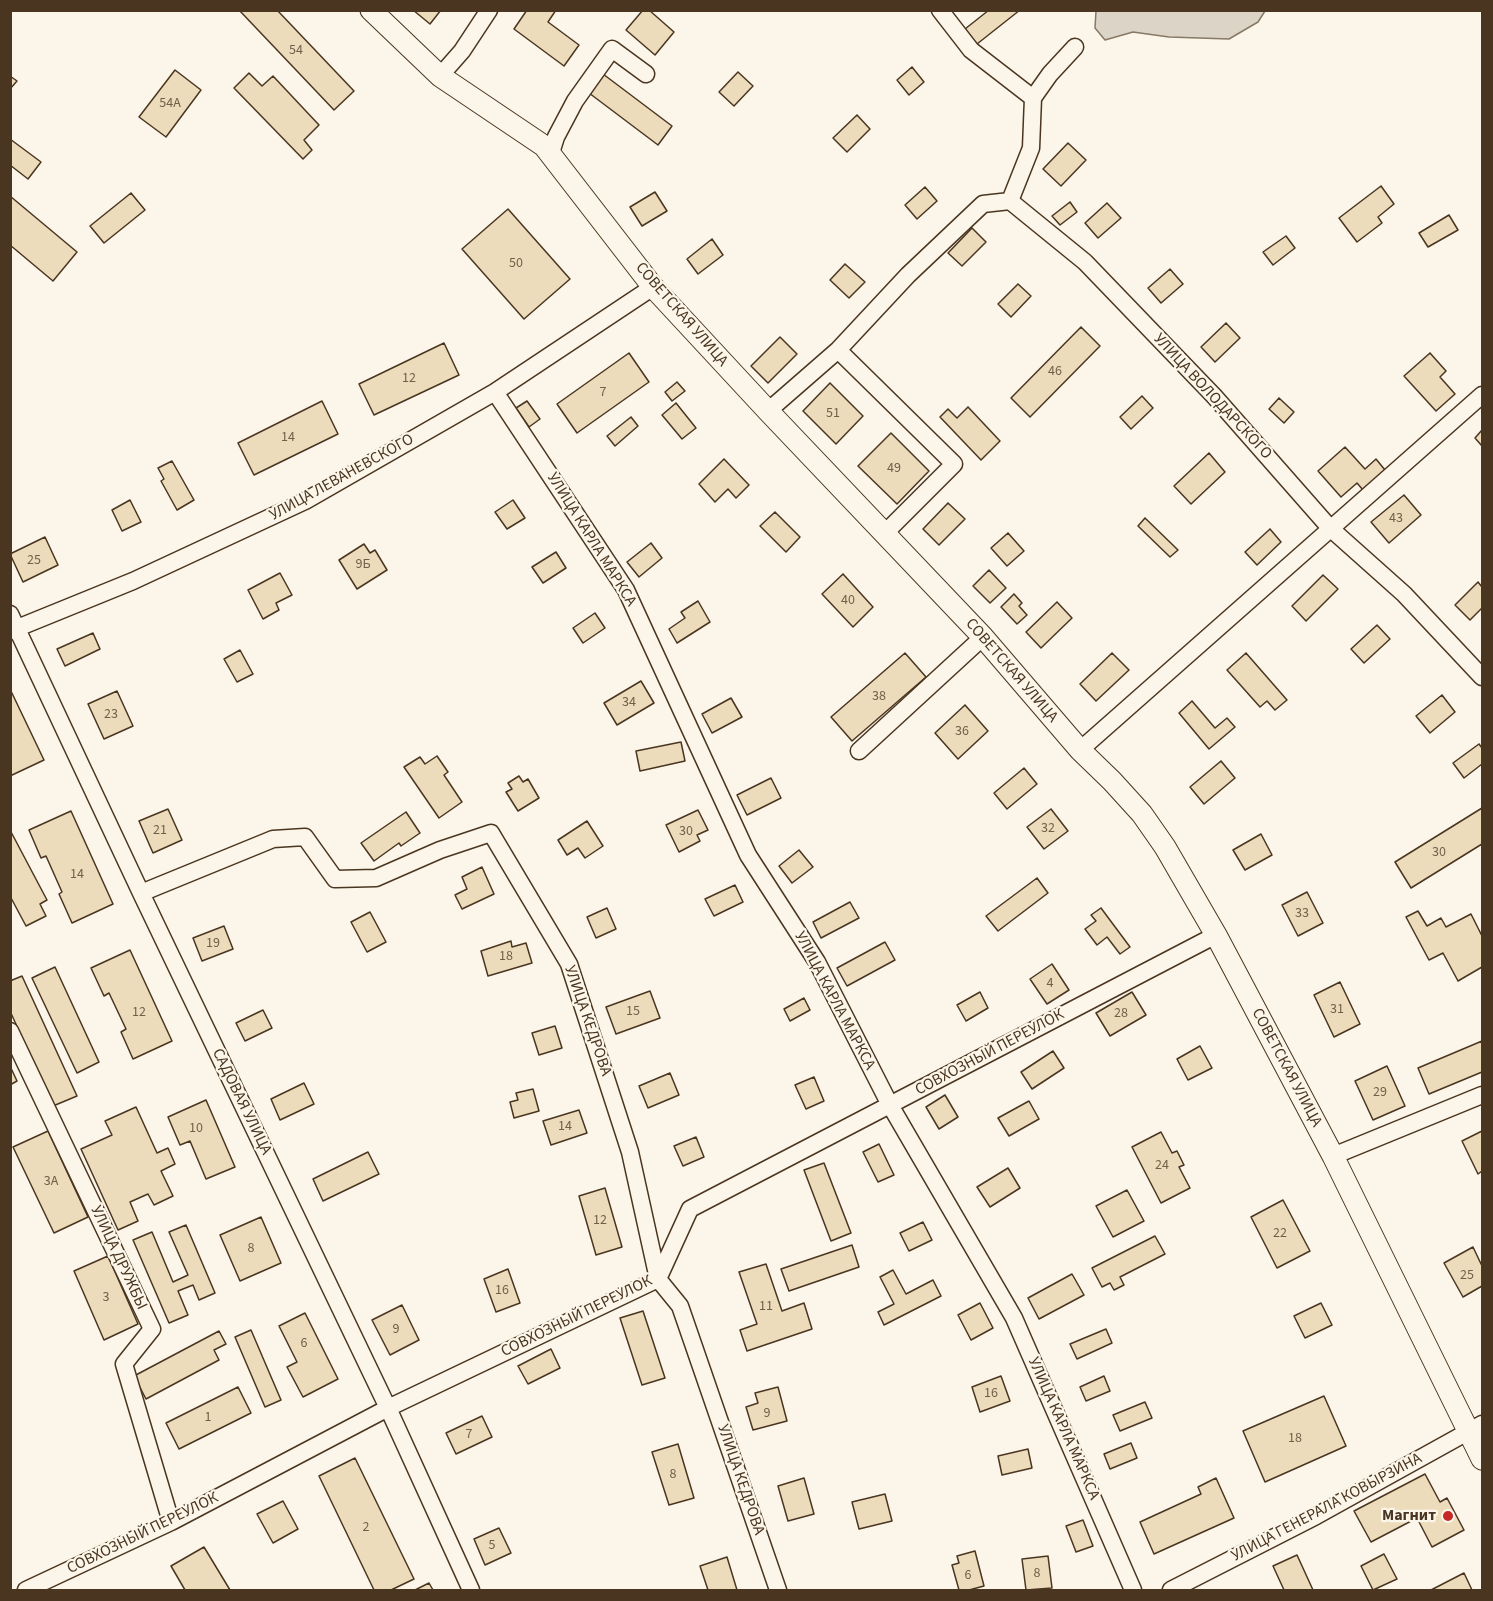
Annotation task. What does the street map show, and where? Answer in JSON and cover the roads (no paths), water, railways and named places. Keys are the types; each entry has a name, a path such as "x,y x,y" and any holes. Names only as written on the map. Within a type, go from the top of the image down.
{"street":[{"name":"СОВЕТСКАЯ УЛИЦА","path":"371,10 440,76 544,146 653,287 983,637 1080,750 1142,814 1166,847 1216,935 1333,1156 1475,1427 1482,1459"},
{"path":"440,76 462,51 489,10"},
{"path":"940,10 971,50 1033,98"},
{"path":"768,411 838,350 908,275 983,204 1010,201 1031,148 1033,98 1075,46"},
{"path":"550,153 574,101 612,49 646,74"},
{"name":"УЛИЦА ВОЛОДАРСКОГО","path":"1010,201 1085,261 1214,396 1330,528 1404,594 1482,677"},
{"name":"УЛИЦА ЛЕВАНЕВСКОГО","path":"13,624 133,581 305,501 495,392 653,287"},
{"path":"838,350 954,464 885,533"},
{"name":"УЛИЦА КАРЛА МАРКСА","path":"495,392 626,590 748,855 817,962 890,1105 1014,1318 1133,1590"},
{"path":"1080,750 1482,395"},
{"name":"САДОВАЯ УЛИЦА","path":"13,624 388,1408 471,1590"},
{"path":"859,751 983,637"},
{"name":"УЛИЦА КЕДРОВА","path":"141,893 273,839 305,837 335,879 366,879 376,878 440,850 491,833 569,964 630,1152 658,1278 680,1306 778,1590"},
{"name":"СОВХОЗНЫЙ ПЕРЕУЛОК","path":"26,1590 171,1522 388,1408 658,1278 690,1209 1216,935"},
{"name":"УЛИЦА ДРУЖБЫ","path":"10,1031 152,1329 124,1364 171,1522"},
{"path":"1333,1156 1482,1095"},
{"name":"УЛИЦА ГЕНЕРАЛА КОВЫРЗИНА","path":"1171,1590 1316,1516 1475,1427"}],"place":[{"name":"Магнит","path":"1448,1516"}]}
